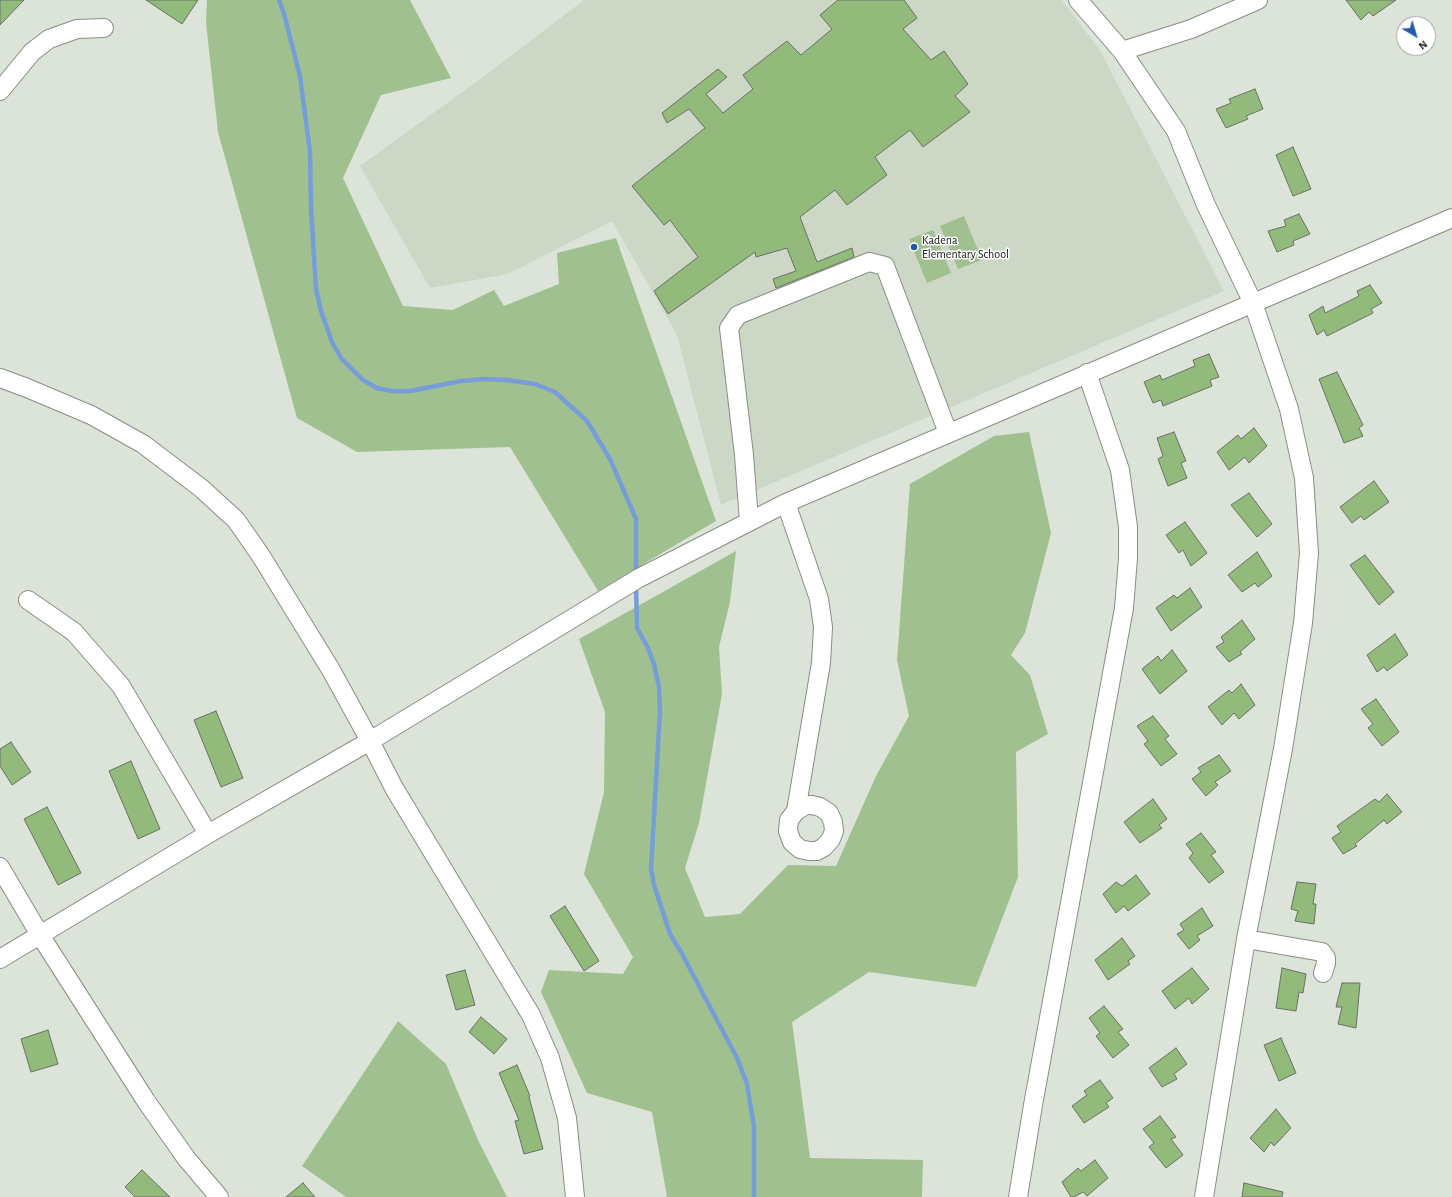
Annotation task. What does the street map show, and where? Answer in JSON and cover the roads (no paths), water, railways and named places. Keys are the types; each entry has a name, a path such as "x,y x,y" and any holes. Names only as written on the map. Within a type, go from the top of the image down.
{"lane":[{"path":"1078,0 1122,51 1176,131 1206,205 1253,303 1289,409 1304,478 1309,553 1303,622 1270,822 1246,940 1204,1197"},
{"path":"1122,51 1191,29 1258,0"},
{"path":"0,91 32,52 49,39 77,29 104,28"},
{"path":"0,959 208,834 370,741 639,578 786,502 1452,218"},
{"path":"749,521 744,455 729,328 738,315 869,262 885,266 948,433"},
{"path":"1018,1197 1032,1105 1124,608 1128,558 1128,527 1120,470 1086,373"},
{"path":"0,378 90,415 144,444 201,488 236,520 261,556 331,670 394,788 531,1015 550,1058 567,1118 575,1197"},
{"path":"786,502 820,598 823,627 821,663 796,811"},
{"path":"28,600 74,632 121,686 208,834"},
{"path":"0,867 40,935 146,1101 186,1158 219,1197"},
{"path":"1246,940 1322,952 1326,958 1323,973"}],"waterway":[{"path":"279,0 300,76 310,152 311,208 316,289 321,311 332,342 341,358 363,380 377,388 392,391 410,391 461,381 484,379 507,380 535,384 555,392 587,421 610,459 636,519 636,575"},
{"path":"636,584 637,628 648,648 654,664 659,687 660,711 651,869 654,885 670,934 737,1058 747,1084 754,1127 754,1197"}],"place":[{"name":"Kadena Elementary School","path":"914,247"}]}
